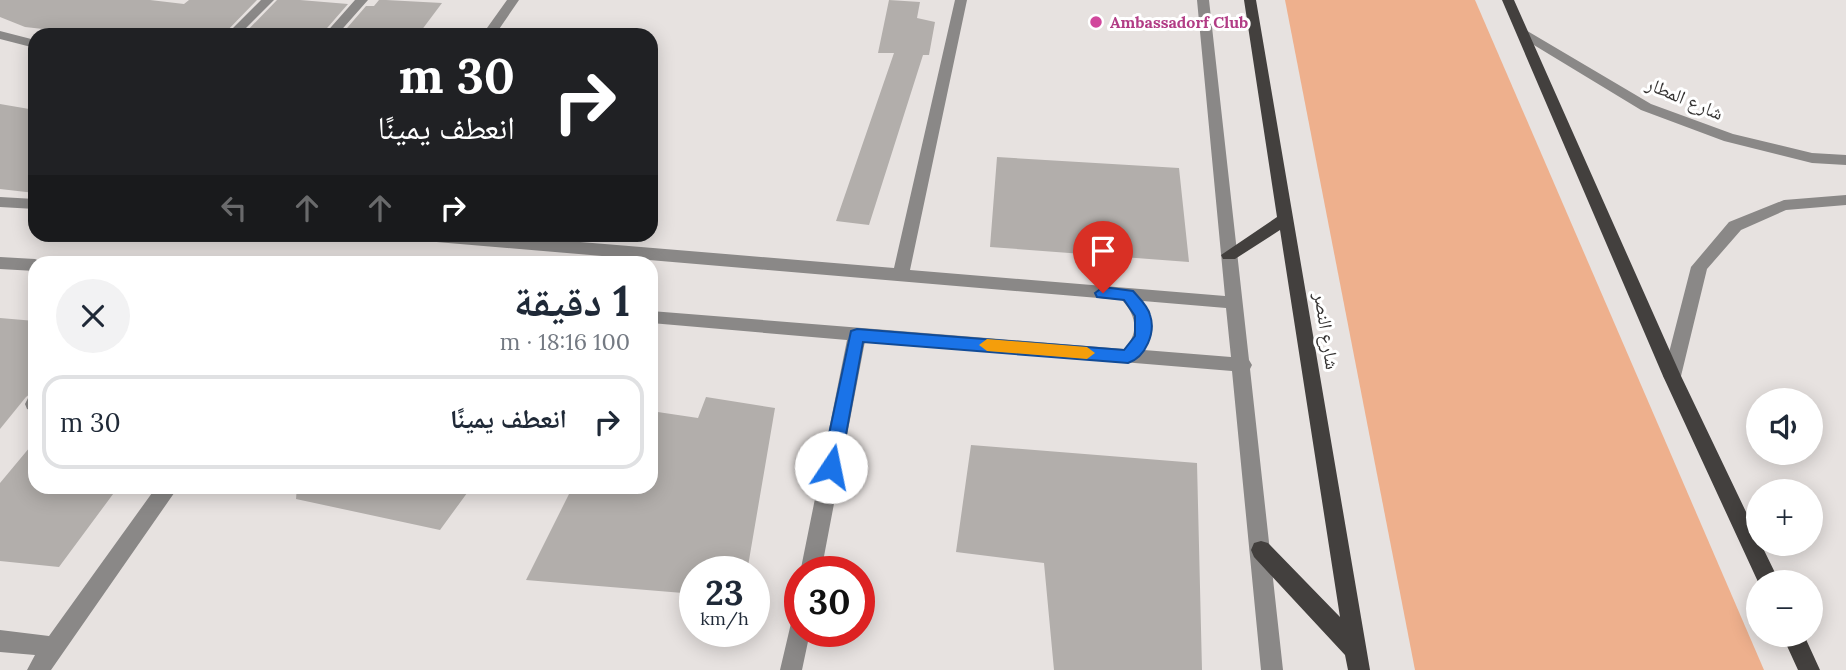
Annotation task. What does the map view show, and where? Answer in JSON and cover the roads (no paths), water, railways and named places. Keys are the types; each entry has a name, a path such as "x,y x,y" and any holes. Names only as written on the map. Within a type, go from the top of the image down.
{"main road":[{"name":"شارع النصر","path":"1251,0 1357,660"},
{"path":"1508,0 1672,376 1763,570"},
{"path":"1229,255 1286,219"},
{"path":"1261,550 1357,660"},
{"path":"1798,647 1809,670"}],"street":[{"path":"239,28 268,0"},
{"path":"336,28 362,0"},
{"path":"493,28 513,0"},
{"path":"901,275 961,0"},
{"path":"1203,0 1243,365 1272,670"},
{"name":"شارع المطار","path":"1524,33 1646,107 1728,138 1812,158 1846,160"},
{"path":"0,35 28,42"},
{"path":"1672,376 1699,267 1735,226 1784,205 1846,200"},
{"path":"0,202 28,204"},
{"path":"508,242 1236,303"},
{"path":"0,262 28,264"},
{"path":"1128,295 1137,304 1145,327 1143,338 1128,356"},
{"path":"658,318 1243,365"},
{"path":"813,556 857,335"},
{"path":"38,670 163,494"},
{"path":"0,641 54,647"},
{"path":"791,670 796,647"}],"place":[{"name":"Ambassadorf Club","path":"1096,22"}]}
